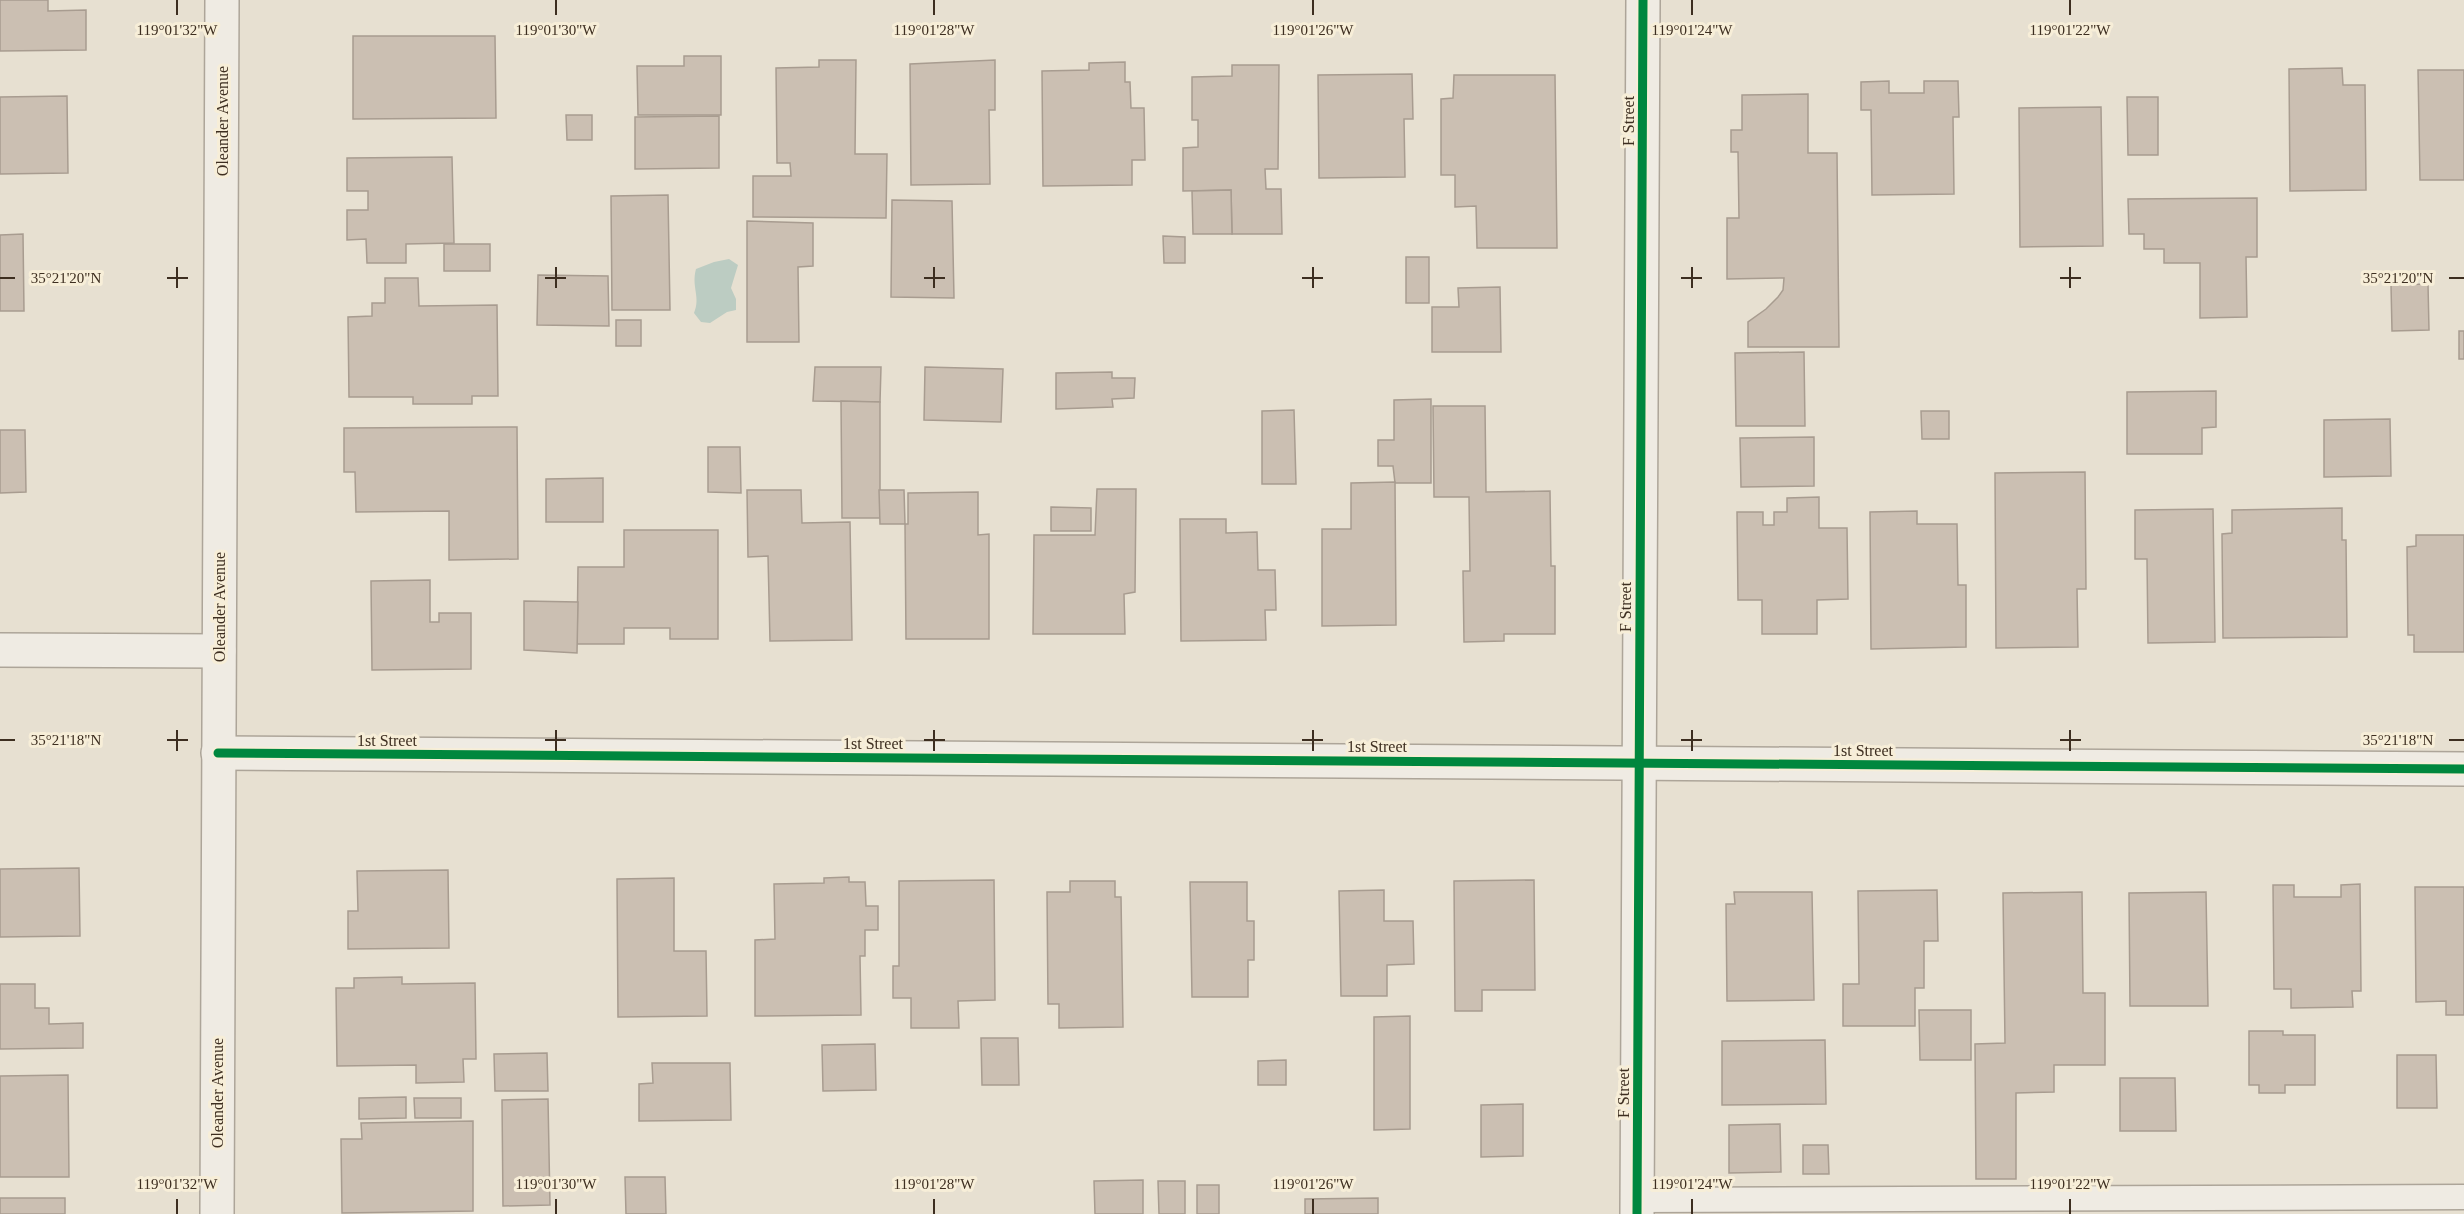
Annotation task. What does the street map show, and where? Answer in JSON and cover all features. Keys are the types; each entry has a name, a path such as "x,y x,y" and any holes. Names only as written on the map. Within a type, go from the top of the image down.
{"street":[{"name":"Oleander Avenue","path":"217,1214 222,0"},
{"name":"F Street","path":"1637,1207 1643,0"},
{"path":"0,650 219,651"},
{"name":"1st Street","path":"218,753 2464,769"}],"lane":[{"path":"1637,1207 2464,1197"}],"shaded area":[{"path":"729,259 738,265 731,288 736,299 736,310 727,312 710,323 701,322 694,313 697,302 696,269"}],"building":[{"path":"0,0 48,0 48,11 86,10 86,50 0,51"},
{"path":"353,36 495,36 496,118 353,119"},
{"path":"684,56 721,56 721,115 638,115 637,66 684,66"},
{"path":"819,60 856,60 855,154 887,154 886,218 753,217 753,176 791,176 790,163 777,163 776,68 819,67"},
{"path":"995,60 995,110 989,110 990,184 911,185 910,64"},
{"path":"1125,62 1125,82 1130,82 1131,108 1144,108 1145,160 1132,160 1132,185 1043,186 1042,71 1089,70 1089,63"},
{"path":"1232,65 1279,65 1278,169 1265,169 1266,189 1281,189 1282,234 1232,234 1231,190 1183,191 1183,148 1198,147 1198,120 1192,120 1192,77 1232,76"},
{"path":"2342,68 2343,85 2365,85 2366,190 2290,191 2289,69"},
{"path":"2418,70 2464,70 2464,180 2420,180"},
{"path":"1412,74 1413,119 1404,119 1405,177 1319,178 1318,75"},
{"path":"1454,75 1555,75 1557,248 1477,248 1476,206 1455,207 1455,175 1441,175 1441,99 1453,98"},
{"path":"1889,81 1889,93 1924,93 1924,81 1958,81 1959,117 1953,117 1954,194 1872,195 1871,110 1861,110 1861,82"},
{"path":"1808,94 1808,153 1837,153 1839,347 1748,347 1748,322 1778,297 1783,290 1784,278 1727,279 1727,218 1739,218 1738,152 1731,152 1731,130 1742,130 1742,95"},
{"path":"67,96 68,173 0,174 0,97"},
{"path":"2127,97 2158,97 2158,155 2128,155"},
{"path":"2101,107 2103,246 2020,247 2019,108"},
{"path":"566,115 592,115 592,140 567,140"},
{"path":"719,116 719,168 635,169 635,117"},
{"path":"452,157 454,243 406,244 406,263 367,263 366,239 347,240 347,210 368,210 368,191 347,191 347,158"},
{"path":"1231,190 1232,234 1193,234 1192,191"},
{"path":"668,195 670,310 612,310 611,196"},
{"path":"2257,198 2257,257 2246,257 2247,317 2200,318 2200,263 2164,263 2164,249 2144,249 2144,234 2129,234 2128,199"},
{"path":"892,200 952,201 954,298 891,297"},
{"path":"747,221 813,223 813,266 798,267 799,342 747,342"},
{"path":"23,234 24,311 0,311 0,235"},
{"path":"1163,236 1185,237 1185,263 1164,263"},
{"path":"444,244 490,244 490,271 444,271"},
{"path":"1406,257 1429,257 1429,303 1406,303"},
{"path":"538,275 608,276 609,326 537,325"},
{"path":"385,278 418,278 419,306 497,305 498,396 472,396 472,404 413,404 413,397 349,397 348,317 372,316 372,303 385,303"},
{"path":"2428,284 2429,330 2392,331 2391,285"},
{"path":"1500,287 1501,352 1432,352 1432,307 1459,307 1458,288"},
{"path":"616,320 641,320 641,346 616,346"},
{"path":"2459,331 2464,331 2464,359 2459,359"},
{"path":"1804,352 1805,426 1736,426 1735,353"},
{"path":"815,367 881,367 880,402 813,401"},
{"path":"925,367 1003,369 1001,422 924,420"},
{"path":"1112,372 1112,378 1135,378 1134,398 1112,399 1113,407 1056,409 1056,373"},
{"path":"2216,391 2216,427 2202,428 2202,454 2127,454 2127,392"},
{"path":"1431,399 1431,483 1395,483 1393,466 1378,466 1378,440 1394,440 1394,400"},
{"path":"841,401 880,402 880,518 842,518"},
{"path":"1433,406 1485,406 1486,492 1550,491 1551,566 1555,566 1555,634 1504,634 1504,641 1464,642 1463,571 1470,571 1469,497 1434,497"},
{"path":"1294,410 1296,484 1262,484 1262,411"},
{"path":"1921,411 1949,411 1949,439 1922,439"},
{"path":"2390,419 2391,476 2324,477 2324,420"},
{"path":"517,427 518,559 449,560 449,511 356,512 355,472 344,472 344,428"},
{"path":"0,430 25,430 26,492 0,493"},
{"path":"1814,437 1814,486 1741,487 1740,438"},
{"path":"708,447 740,447 741,493 708,492"},
{"path":"2085,472 2086,589 2077,589 2078,647 1996,648 1995,473"},
{"path":"603,478 603,522 546,522 546,479"},
{"path":"1395,482 1396,625 1322,626 1322,529 1351,529 1351,483"},
{"path":"1097,489 1136,489 1135,592 1124,594 1125,634 1033,634 1034,535 1095,535"},
{"path":"747,490 801,490 802,523 850,522 852,640 770,641 768,556 748,557"},
{"path":"879,490 904,490 905,524 880,524"},
{"path":"978,492 978,535 989,534 989,639 906,639 905,524 908,524 908,493"},
{"path":"1819,497 1819,528 1847,528 1848,599 1817,600 1817,634 1762,634 1762,600 1738,600 1737,512 1763,512 1763,525 1774,525 1774,512 1787,512 1787,498"},
{"path":"1051,507 1091,508 1091,531 1051,531"},
{"path":"2342,508 2342,540 2346,540 2347,637 2223,638 2222,534 2232,533 2232,510"},
{"path":"2213,509 2215,642 2148,643 2147,559 2135,559 2135,510"},
{"path":"1917,511 1917,524 1957,524 1958,585 1966,585 1966,647 1871,649 1870,512"},
{"path":"1180,519 1226,519 1226,533 1257,532 1258,570 1275,570 1276,610 1265,610 1266,640 1181,641"},
{"path":"624,530 718,530 718,639 670,639 670,628 624,628 624,644 577,644 578,567 624,567"},
{"path":"2416,535 2464,535 2464,652 2414,652 2414,635 2408,635 2407,547 2416,546"},
{"path":"430,580 430,622 439,622 439,613 471,613 471,669 372,670 371,581"},
{"path":"524,601 578,602 577,653 524,650"},
{"path":"79,868 80,936 0,937 0,869"},
{"path":"448,870 449,948 348,949 348,911 358,911 357,871"},
{"path":"849,877 849,882 865,882 866,906 878,906 878,930 865,930 865,956 860,956 861,1015 755,1016 755,940 775,939 774,884 824,883 824,878"},
{"path":"674,878 674,951 706,951 707,1016 618,1017 617,879"},
{"path":"994,880 995,1000 958,1001 959,1028 911,1028 911,998 893,998 893,966 899,966 899,881"},
{"path":"1534,880 1535,990 1482,990 1482,1011 1455,1011 1454,881"},
{"path":"1070,881 1115,881 1115,897 1121,897 1123,1027 1059,1028 1059,1004 1048,1004 1047,892 1070,892"},
{"path":"1190,882 1247,882 1247,921 1254,921 1254,960 1248,960 1248,997 1192,997"},
{"path":"2360,884 2361,991 2352,991 2353,1007 2291,1008 2291,989 2274,989 2273,885 2294,885 2294,897 2341,897 2341,885"},
{"path":"2415,887 2464,887 2464,1015 2446,1015 2446,1001 2416,1002"},
{"path":"1384,890 1384,921 1413,921 1414,964 1387,965 1387,996 1341,996 1339,891"},
{"path":"1937,890 1938,941 1924,941 1924,988 1915,988 1915,1026 1843,1026 1843,984 1859,984 1858,891"},
{"path":"1734,892 1812,892 1814,1000 1727,1001 1726,904 1735,904"},
{"path":"2082,892 2083,993 2105,993 2105,1065 2054,1065 2054,1092 2016,1093 2016,1179 1976,1179 1975,1044 2005,1043 2003,893"},
{"path":"2206,892 2208,1006 2130,1006 2129,893"},
{"path":"402,977 402,984 475,983 476,1059 463,1059 464,1082 416,1083 416,1065 337,1066 336,988 354,988 354,978"},
{"path":"0,984 35,984 35,1008 49,1008 49,1024 83,1023 83,1048 0,1049"},
{"path":"1919,1010 1971,1010 1971,1060 1920,1060"},
{"path":"1410,1016 1410,1129 1374,1130 1374,1017"},
{"path":"2249,1031 2283,1031 2283,1035 2315,1035 2315,1085 2285,1085 2285,1093 2259,1093 2259,1085 2249,1085"},
{"path":"981,1038 1018,1038 1019,1085 982,1085"},
{"path":"1825,1040 1826,1104 1722,1105 1722,1041"},
{"path":"875,1044 876,1090 823,1091 822,1045"},
{"path":"547,1053 548,1091 495,1091 494,1054"},
{"path":"2397,1055 2436,1055 2437,1108 2397,1108"},
{"path":"1286,1060 1286,1085 1258,1085 1258,1061"},
{"path":"652,1063 730,1063 731,1120 639,1121 639,1084 653,1083"},
{"path":"68,1075 69,1177 0,1177 0,1076"},
{"path":"2120,1078 2175,1078 2176,1131 2120,1131"},
{"path":"406,1097 406,1118 359,1119 359,1098"},
{"path":"414,1098 461,1098 461,1118 415,1118"},
{"path":"548,1099 550,1205 503,1206 502,1100"},
{"path":"1523,1104 1523,1156 1481,1157 1481,1105"},
{"path":"473,1121 473,1211 342,1213 341,1139 362,1139 361,1123"},
{"path":"1780,1124 1781,1172 1729,1173 1729,1125"},
{"path":"1803,1145 1828,1145 1829,1174 1803,1174"},
{"path":"625,1177 665,1177 666,1214 626,1214"},
{"path":"1143,1180 1143,1214 1095,1214 1094,1181"},
{"path":"1158,1181 1185,1181 1185,1214 1159,1214"},
{"path":"1197,1185 1219,1185 1219,1214 1197,1214"},
{"path":"0,1198 65,1198 65,1214 0,1214"},
{"path":"1378,1198 1378,1214 1305,1214 1305,1199"}],"cycle path":[{"path":"1637,1214 1643,0"},
{"path":"218,753 2464,769"}]}
